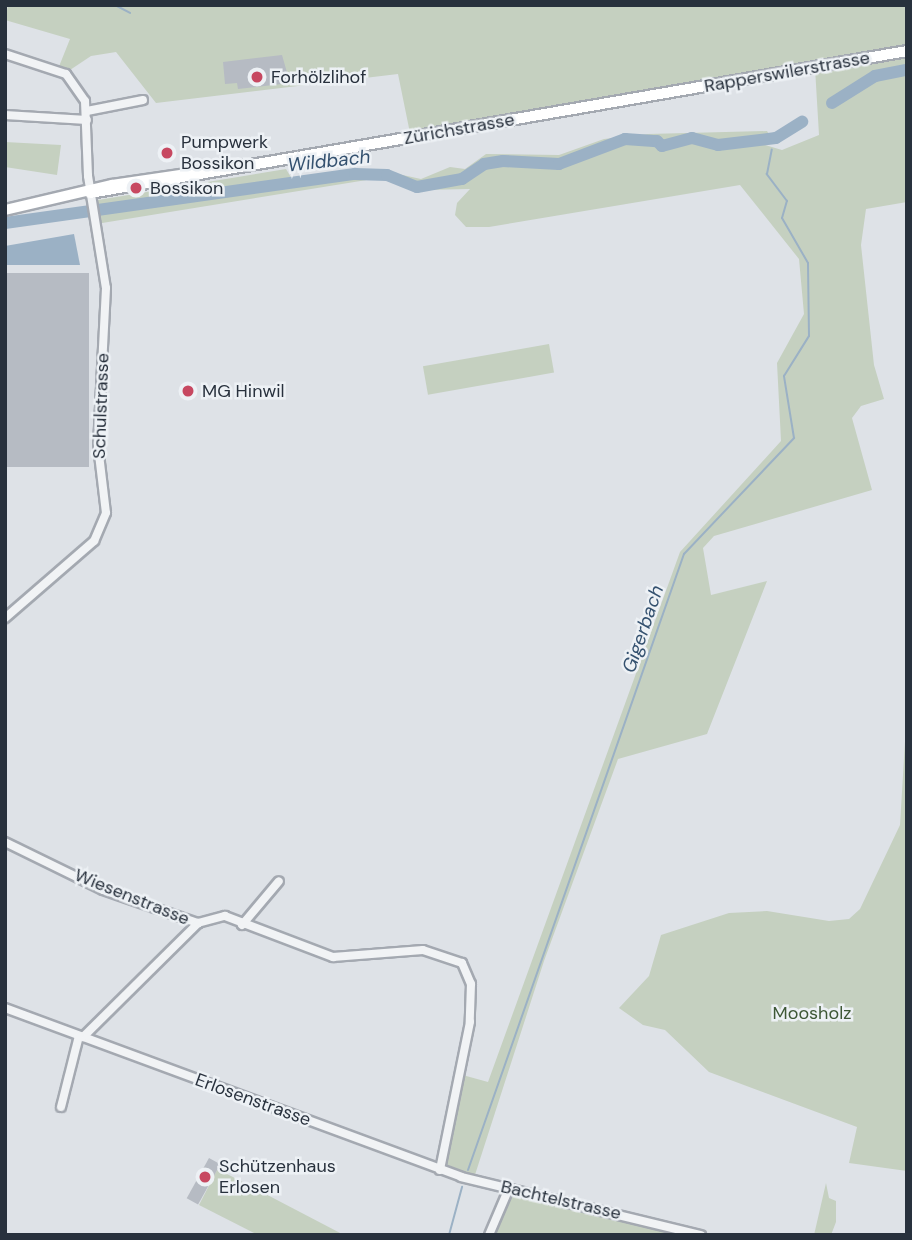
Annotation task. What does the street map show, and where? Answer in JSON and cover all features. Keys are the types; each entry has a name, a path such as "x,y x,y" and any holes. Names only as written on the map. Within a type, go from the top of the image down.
{"main road":[{"name":"Rapperswilerstrasse","path":"667,93 907,51"},
{"name":"Zürichstrasse","path":"5,210 172,174 251,165 667,93"}],"street":[{"path":"5,54 66,74 82,94 87,111 143,100"},
{"name":"Schulstrasse","path":"5,618 94,541 105,524 98,446 106,288 90,193 87,111"},
{"path":"5,115 87,120"},
{"name":"Wiesenstrasse","path":"5,842 103,890 198,923 225,916 242,925 333,957 423,950 462,963 471,984 470,1022 440,1170"},
{"path":"242,925 279,881"},
{"path":"61,1107 81,1036 198,923"},
{"name":"Erlosenstrasse","path":"5,1008 423,1163"},
{"name":"Bachtelstrasse","path":"423,1163 509,1188 701,1235"},
{"path":"489,1235 509,1188"}],"green space":[{"path":"8,5 907,5 907,202 866,209 861,245 874,365 884,399 861,406 852,418 872,490 714,536 703,548 711,595 767,581 707,734 618,759 544,961 473,1181 440,1170 459,1074 488,1082 680,552 781,441 777,363 804,314 799,259 740,185 489,227 466,227 455,215 457,203 470,189 421,190 379,178 96,224 92,201 286,169 292,179 375,169 421,179 450,167 465,169 486,154 559,155 604,139 648,134 767,131 771,137 763,140 765,145 782,150 819,135 815,68 411,138 398,74 156,103 116,52 91,56 67,72 58,69 70,39 5,20"},
{"path":"5,142 61,145 57,175 5,167"},
{"path":"549,344 554,373 428,395 423,366"},
{"name":"Moosholz","path":"907,708 907,1171 849,1163 857,1127 709,1072 665,1030 643,1025 619,1008 649,976 661,935 729,913 767,911 829,921 849,919 860,909 900,825"},
{"path":"217,1170 344,1235 258,1235 199,1205"},
{"path":"826,1183 829,1198 836,1201 836,1222 831,1235 814,1235"},
{"path":"509,1188 701,1235 489,1235"}],"water":[{"path":"74,234 80,265 5,265 5,246"}],"building":[{"name":"Forhölzlihof","path":"282,55 290,83 238,89 237,83 225,84 223,62"},
{"path":"5,273 89,273 89,467 5,467"},
{"name":"Schützenhaus Erlosen","path":"209,1158 220,1164 198,1205 187,1198"}],"waterway":[{"path":"115,5 130,13"},
{"name":"Wildbach","path":"832,103 875,76 907,70"},
{"name":"Wildbach","path":"5,223 355,174 387,175 417,187 462,179 484,164 503,161 559,164 625,139 657,141 662,146 692,138 718,145 776,138 802,122"},
{"name":"Gigerbach","path":"468,1170 684,554 794,438 784,376 809,336 808,263 782,218 787,201 767,174 772,149"},
{"name":"Gigerbach","path":"449,1235 462,1187"},
{"name":"Gigerbach","path":"183,1235 212,1235"}],"place":[{"name":"Forhölzlihof","path":"257,77"},
{"name":"Pumpwerk Bossikon","path":"167,153"},
{"name":"Bossikon","path":"136,188"},
{"name":"MG Hinwil","path":"188,391"},
{"name":"Schützenhaus Erlosen","path":"205,1177"}]}
